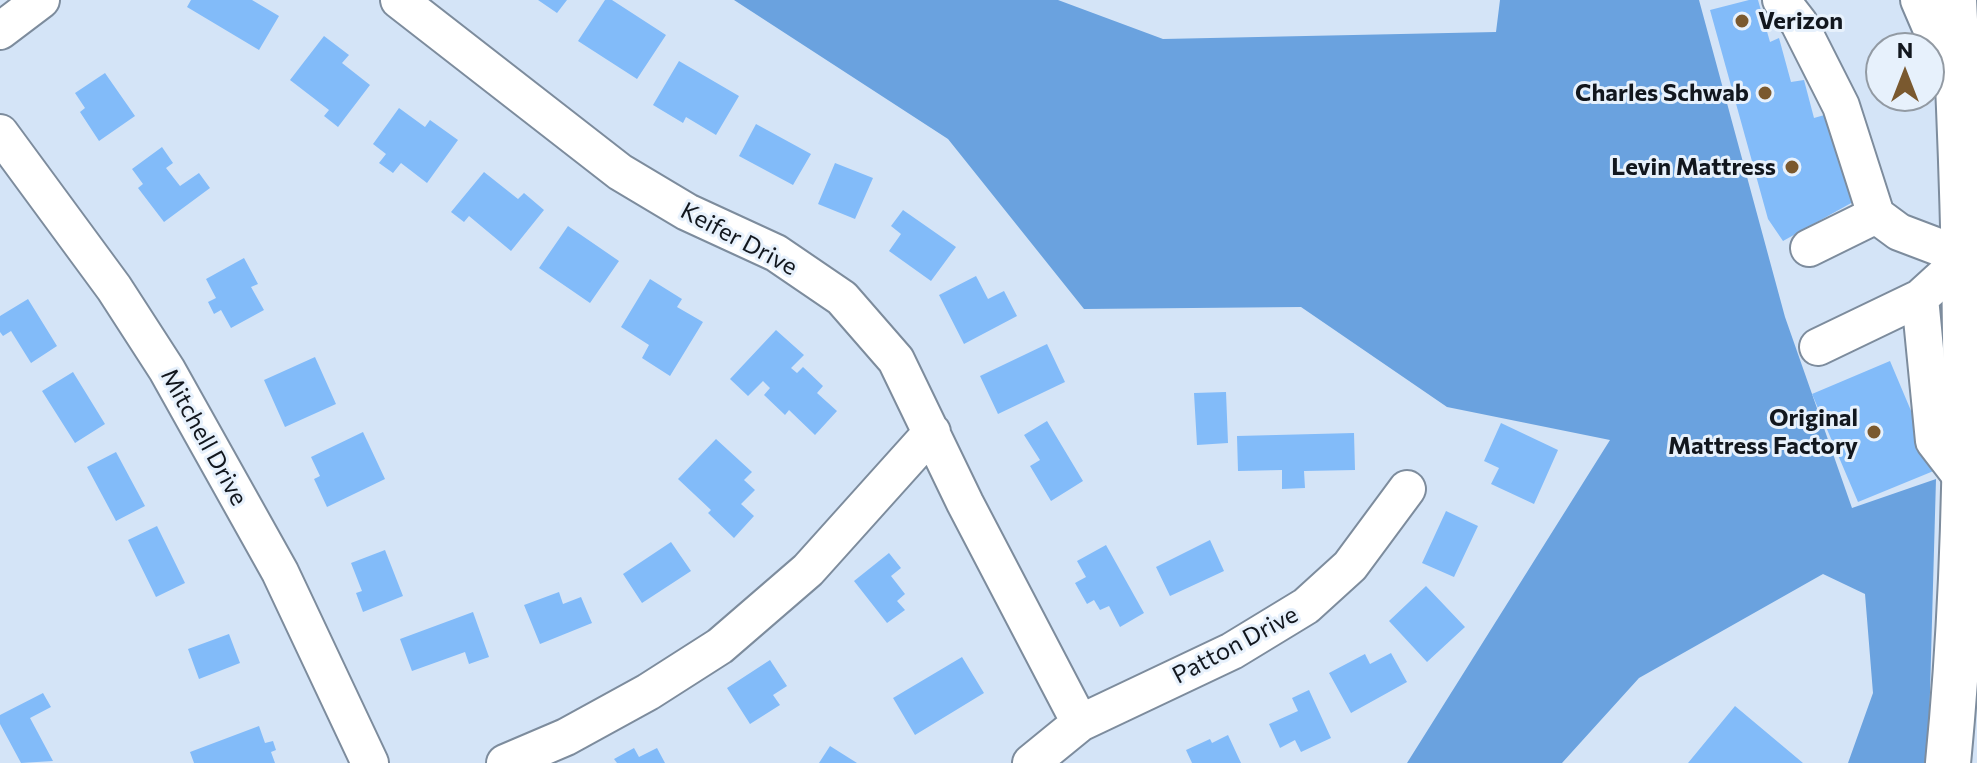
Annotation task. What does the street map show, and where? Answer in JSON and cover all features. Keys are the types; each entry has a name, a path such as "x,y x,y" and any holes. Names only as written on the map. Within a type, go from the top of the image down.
{"main road":[{"path":"1948,763 1960,612 1964,480 1965,257 1954,0"}],"street":[{"path":"0,31 41,0"},
{"name":"Keifer Drive","path":"399,0 620,172 687,212 776,253 842,298 896,360 965,503 1080,723"},
{"path":"1781,0 1799,23 1841,106 1876,215 1899,232 1965,257 1920,298 1818,347"},
{"path":"1919,0 1934,29 1959,94"},
{"name":"Mitchell Drive","path":"0,133 114,288 167,370 280,572 370,763"},
{"path":"1809,248 1876,215"},
{"path":"1920,298 1934,441 1964,480"},
{"path":"505,763 566,737 648,692 720,646 808,570 932,432"},
{"name":"Patton Drive","path":"1031,763 1080,723 1232,651 1306,606 1350,566 1407,489"}],"shaded area":[{"path":"734,0 1058,0 1163,39 1496,32 1500,0 1699,0 1785,317 1852,508 1936,479 1928,763 1848,763 1873,693 1865,594 1823,574 1639,678 1562,763 1407,763 1610,440 1447,407 1301,307 1084,309 948,139"}],"building":[{"path":"191,0 252,0 279,16 259,50 187,7"},
{"path":"538,0 567,0 557,13"},
{"path":"605,0 612,0 666,35 637,79 578,41"},
{"path":"1758,0 1770,42 1779,38 1791,82 1804,80 1814,118 1828,114 1853,202 1783,241 1768,219 1710,10"},
{"path":"324,36 349,55 342,63 370,85 338,127 324,116 329,110 290,80"},
{"path":"679,61 739,96 716,135 686,117 683,123 653,105"},
{"path":"105,73 135,116 99,141 80,112 85,108 75,93"},
{"path":"399,108 425,127 430,120 458,140 427,183 401,163 393,173 379,163 386,154 373,144"},
{"path":"756,124 811,154 793,185 739,156"},
{"path":"162,147 173,163 166,168 180,186 199,173 210,188 164,222 138,188 143,184 132,169"},
{"path":"835,163 873,178 855,219 818,204"},
{"path":"484,172 518,199 524,193 544,210 511,251 469,216 464,222 451,212"},
{"path":"903,210 956,247 931,281 889,251 901,234 891,226"},
{"path":"568,226 619,261 590,303 539,268"},
{"path":"244,258 258,284 251,287 264,310 231,328 221,310 214,314 208,302 216,298 206,279"},
{"path":"976,276 988,299 1004,291 1017,316 964,344 939,295"},
{"path":"650,279 682,299 677,307 703,322 670,376 642,358 649,345 621,327"},
{"path":"28,299 57,346 31,363 11,331 3,336 0,332 0,316"},
{"path":"776,330 804,355 791,368 797,373 803,367 823,386 817,393 837,411 815,435 789,410 785,415 764,395 770,388 763,381 748,396 730,379"},
{"path":"1047,344 1065,382 998,414 980,376"},
{"path":"315,357 336,404 285,427 264,380"},
{"name":"Original Mattress Factory","path":"1890,361 1936,470 1858,502 1812,394"},
{"path":"73,372 105,424 75,443 42,391"},
{"path":"1226,392 1228,443 1197,445 1194,393"},
{"path":"1047,421 1083,481 1051,501 1030,466 1040,460 1024,435"},
{"path":"1501,423 1558,450 1534,504 1491,484 1499,468 1484,461"},
{"path":"363,432 385,479 327,507 314,479 320,476 311,457"},
{"path":"1354,433 1355,470 1304,471 1305,488 1282,489 1282,470 1238,471 1237,436"},
{"path":"716,439 752,472 744,480 755,490 741,504 754,516 734,538 708,513 711,510 678,479"},
{"path":"116,452 145,506 116,521 87,467"},
{"path":"1446,511 1478,526 1454,577 1422,563"},
{"path":"157,526 185,583 156,597 128,540"},
{"path":"1210,540 1224,571 1170,596 1156,567"},
{"path":"671,542 691,571 642,603 623,574"},
{"path":"1106,545 1144,613 1120,627 1109,606 1100,610 1094,600 1087,604 1075,583 1086,577 1077,561"},
{"path":"385,550 403,596 363,612 356,593 362,591 351,563"},
{"path":"889,553 901,568 891,576 905,594 897,601 905,610 887,623 854,581"},
{"path":"1426,586 1465,627 1427,662 1389,621"},
{"path":"559,592 563,604 581,597 592,623 540,644 524,605"},
{"path":"473,612 489,657 469,664 465,652 412,671 400,639"},
{"path":"229,634 240,663 199,679 188,649"},
{"path":"1391,653 1407,682 1351,713 1329,673 1365,654 1370,664"},
{"path":"962,657 984,693 915,735 893,698"},
{"path":"770,660 787,686 773,695 780,705 750,724 727,688"},
{"path":"1309,690 1331,738 1301,752 1295,740 1280,748 1269,724 1298,711 1292,698"},
{"path":"43,693 51,707 30,718 53,761 21,763 0,724 0,715"},
{"path":"1735,706 1803,763 1688,763"},
{"path":"259,726 265,743 273,741 276,750 271,752 275,763 194,763 190,752"},
{"path":"1228,735 1241,763 1192,763 1186,750"},
{"path":"830,746 857,763 819,763"},
{"path":"634,748 639,757 657,748 665,763 617,763 614,759"}],"place":[{"name":"Verizon","path":"1742,21"},
{"name":"Charles Schwab","path":"1765,93"},
{"name":"Levin Mattress","path":"1792,167"},
{"name":"Original Mattress Factory","path":"1874,432"}]}
